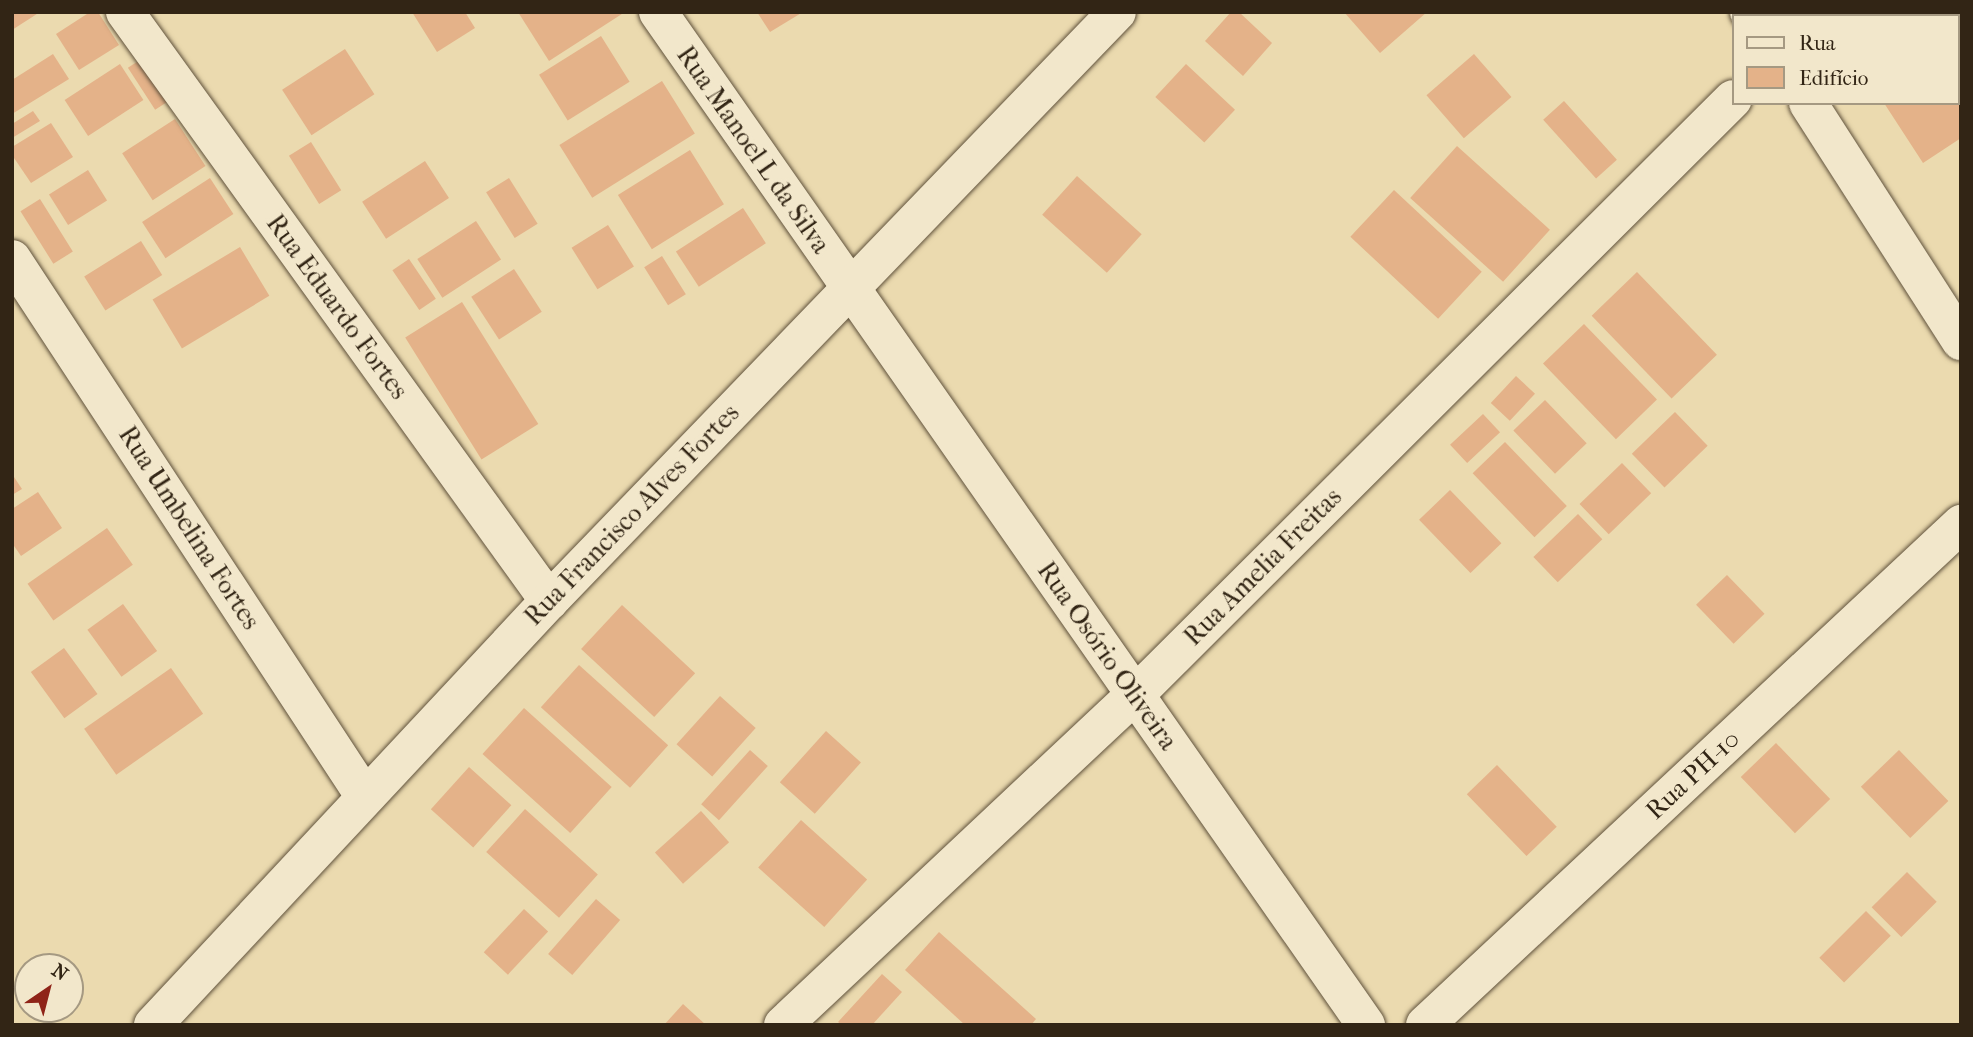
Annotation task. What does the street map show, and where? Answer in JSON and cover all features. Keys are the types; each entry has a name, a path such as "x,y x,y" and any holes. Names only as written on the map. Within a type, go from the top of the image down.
{"street":[{"name":"Rua Eduardo Fortes","path":"125,12 549,601"},
{"name":"Rua Manoel L da Silva","path":"658,12 849,288"},
{"name":"Rua Francisco Alves Fortes","path":"153,1025 549,601 1117,12"},
{"name":"Rua Amelia Freitas","path":"783,1025 1135,695 1731,101"},
{"path":"1809,105 1961,341"},
{"name":"Rua Umbelina Fortes","path":"12,259 365,797"},
{"name":"Rua Osório Oliveira","path":"849,288 1366,1025"},
{"name":"Rua PH-10","path":"1424,1025 1961,524"}],"building":[{"path":"12,12 40,12 12,30"},
{"path":"90,12 98,12 119,45 79,70 56,34"},
{"path":"412,12 465,12 475,28 437,52"},
{"path":"518,12 625,12 549,61"},
{"path":"757,12 803,12 770,32"},
{"path":"1231,12 1239,12 1272,43 1243,76 1205,41"},
{"path":"1344,12 1427,12 1380,53"},
{"path":"1824,12 1867,12 1864,14"},
{"path":"601,36 630,82 568,120 539,75"},
{"path":"1961,47 1961,138 1923,163 1885,105 1959,105"},
{"path":"345,49 374,94 312,135 282,90"},
{"path":"53,54 69,79 12,114 12,80"},
{"path":"1474,54 1511,97 1464,138 1426,95"},
{"path":"143,58 170,100 155,110 128,68"},
{"path":"120,64 143,100 88,136 65,100"},
{"path":"1186,64 1235,110 1204,143 1155,97"},
{"path":"662,81 695,134 592,198 559,145"},
{"path":"1564,101 1617,160 1596,178 1543,120"},
{"path":"33,111 40,121 12,138 12,124"},
{"path":"175,119 205,166 153,200 122,153"},
{"path":"51,123 73,157 31,183 12,155 12,147"},
{"path":"311,142 341,190 319,204 289,156"},
{"path":"1457,146 1550,230 1503,282 1410,198"},
{"path":"690,150 724,204 652,249 618,195"},
{"path":"425,161 449,198 386,239 362,202"},
{"path":"88,170 107,201 68,225 49,194"},
{"path":"1077,176 1142,234 1107,273 1042,215"},
{"path":"210,178 233,214 165,258 142,222"},
{"path":"509,178 538,224 515,238 486,192"},
{"path":"1394,190 1482,272 1438,319 1350,237"},
{"path":"40,199 73,252 53,264 20,211"},
{"path":"743,208 766,243 699,287 676,252"},
{"path":"476,221 501,260 442,298 417,259"},
{"path":"608,225 634,267 597,289 572,248"},
{"path":"141,241 162,275 105,310 84,277"},
{"path":"240,247 269,296 182,348 153,300"},
{"path":"662,256 686,294 668,305 644,267"},
{"path":"409,259 436,299 419,310 392,270"},
{"path":"514,269 542,312 499,340 471,297"},
{"path":"1637,272 1717,355 1672,398 1592,316"},
{"path":"462,302 538,424 481,460 405,338"},
{"path":"1584,324 1657,400 1616,439 1543,364"},
{"path":"1516,376 1535,394 1510,421 1491,403"},
{"path":"1545,400 1587,443 1555,474 1513,431"},
{"path":"1675,412 1708,446 1664,487 1632,454"},
{"path":"1483,414 1500,432 1467,463 1450,445"},
{"path":"1505,442 1567,506 1534,537 1473,473"},
{"path":"1622,463 1651,493 1609,534 1580,504"},
{"path":"12,474 22,489 12,495"},
{"path":"1450,490 1501,543 1470,573 1419,520"},
{"path":"38,492 62,528 21,556 12,543 12,509"},
{"path":"1578,514 1602,539 1558,582 1533,557"},
{"path":"107,528 133,565 53,620 28,584"},
{"path":"1727,575 1765,614 1734,644 1696,605"},
{"path":"123,604 157,651 121,677 87,630"},
{"path":"622,605 695,673 654,717 581,649"},
{"path":"64,648 98,694 64,718 31,672"},
{"path":"579,665 668,745 630,788 541,707"},
{"path":"171,668 203,714 116,775 84,729"},
{"path":"720,696 756,728 712,776 677,744"},
{"path":"524,708 612,787 570,833 483,754"},
{"path":"826,731 861,762 815,814 780,782"},
{"path":"1776,743 1830,799 1795,833 1741,777"},
{"path":"750,750 768,766 719,820 701,804"},
{"path":"1899,750 1948,801 1910,838 1861,787"},
{"path":"1497,765 1557,827 1527,856 1467,794"},
{"path":"469,767 511,805 473,847 431,809"},
{"path":"525,809 598,875 559,918 486,852"},
{"path":"701,811 729,842 683,884 655,852"},
{"path":"801,820 867,880 824,927 758,868"},
{"path":"1907,872 1937,902 1901,937 1872,907"},
{"path":"596,899 620,920 572,975 548,954"},
{"path":"524,909 548,932 508,975 484,952"},
{"path":"1866,911 1891,936 1844,982 1819,958"},
{"path":"939,932 1036,1019 1031,1025 965,1025 905,970"},
{"path":"882,974 902,992 872,1025 842,1025 838,1022"},
{"path":"683,1004 706,1025 664,1025"}]}
